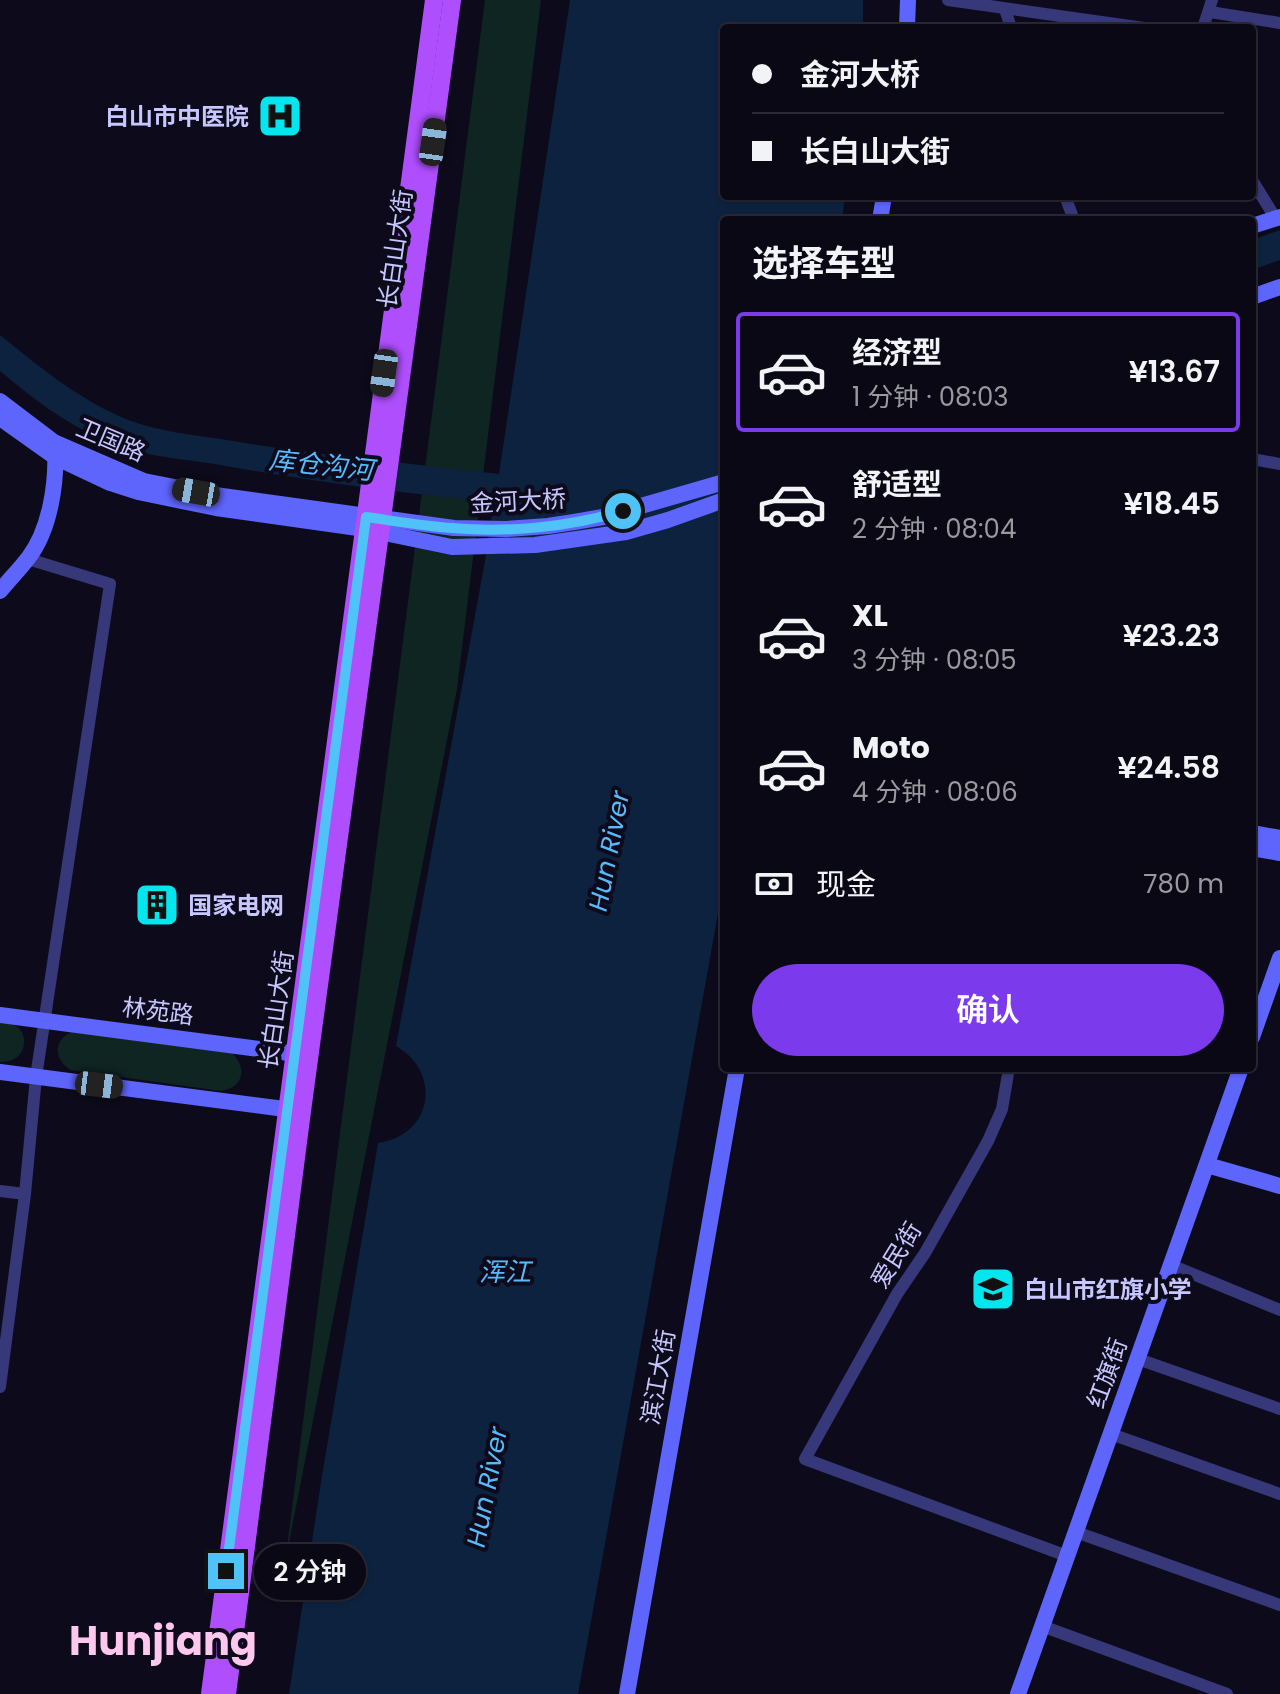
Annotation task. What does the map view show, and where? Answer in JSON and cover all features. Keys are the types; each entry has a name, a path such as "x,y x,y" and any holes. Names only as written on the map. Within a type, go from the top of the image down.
{"main road":[{"name":"长白山大街","path":"210,1694 374,524 434,0"},
{"name":"长白山大街","path":"381,460 452,0"},
{"name":"长白山大街","path":"227,1694 294,1110"}],"street":[{"path":"907,24 908,0"},
{"path":"948,0 1115,24"},
{"path":"1211,6 1280,23"},
{"path":"1005,9 1010,24"},
{"path":"1256,186 1278,218 1256,225"},
{"path":"1256,296 1280,287"},
{"name":"卫国路","path":"0,401 55,450"},
{"name":"卫国路","path":"0,418 55,450 134,477 176,488 374,524 452,547"},
{"path":"0,591 28,559 39,540 50,511 55,450"},
{"path":"1256,460 1280,464"},
{"name":"金河大桥","path":"454,528 506,529 574,522 603,517 720,483"},
{"name":"金河大桥","path":"452,547 535,545 626,532 720,501"},
{"name":"卫国路","path":"374,524 454,528"},
{"path":"0,1387 6,1294 25,1194 36,1077 110,584 28,559"},
{"path":"1256,834 1280,838"},
{"path":"1256,849 1280,853"},
{"path":"1256,1026 1280,958"},
{"name":"林苑路","path":"0,1015 302,1054"},
{"path":"0,1072 294,1110"},
{"name":"滨江大街","path":"627,1694 736,1072"},
{"name":"爱民街","path":"1008,1072 1002,1109 988,1141 925,1253 897,1294 805,1459 1067,1556"},
{"name":"红旗街","path":"1018,1694 1240,1072"},
{"path":"1207,1165 1280,1186"},
{"path":"0,1191 25,1194"},
{"path":"1171,1265 1280,1310"},
{"path":"1138,1359 1280,1409"},
{"path":"1111,1434 1280,1494"},
{"path":"1076,1532 1280,1605"},
{"path":"1042,1626 1213,1692 1227,1694"}],"green space":[{"path":"485,0 541,0 457,689 285,1563"},
{"path":"0,1021 19,1028 24,1037 21,1052 10,1061 0,1062"},
{"path":"77,1030 232,1053 240,1065 241,1076 234,1086 221,1091 71,1070 60,1060 58,1048 64,1037"}],"water":[{"name":"浑江","path":"570,0 863,0 863,24 720,24 720,200 844,200 842,216 720,216 720,902 578,1694 289,1694 378,1143 396,1138 410,1129 420,1116 425,1102 421,1072 411,1058 396,1046 494,502 319,481 157,456 115,445 61,417 0,371 0,335 88,400 121,417 148,426 299,451 499,474"},
{"path":"1280,230 1280,260 1256,269 1256,239"}],"place":[{"name":"白山市中医院","path":"280,116"},
{"name":"国家电网","path":"157,905"},
{"name":"白山市红旗小学","path":"993,1289"}],"district":[{"name":"Hunjiang","path":"163,1641"}],"route":[{"path":"226,1571 366,517 454,528 506,529 548,526 623,511"}],"water label":[{"name":"库仓沟河","path":"321,465"},
{"name":"Hun River","path":"609,851"},
{"name":"Hun River","path":"487,1487"}]}
